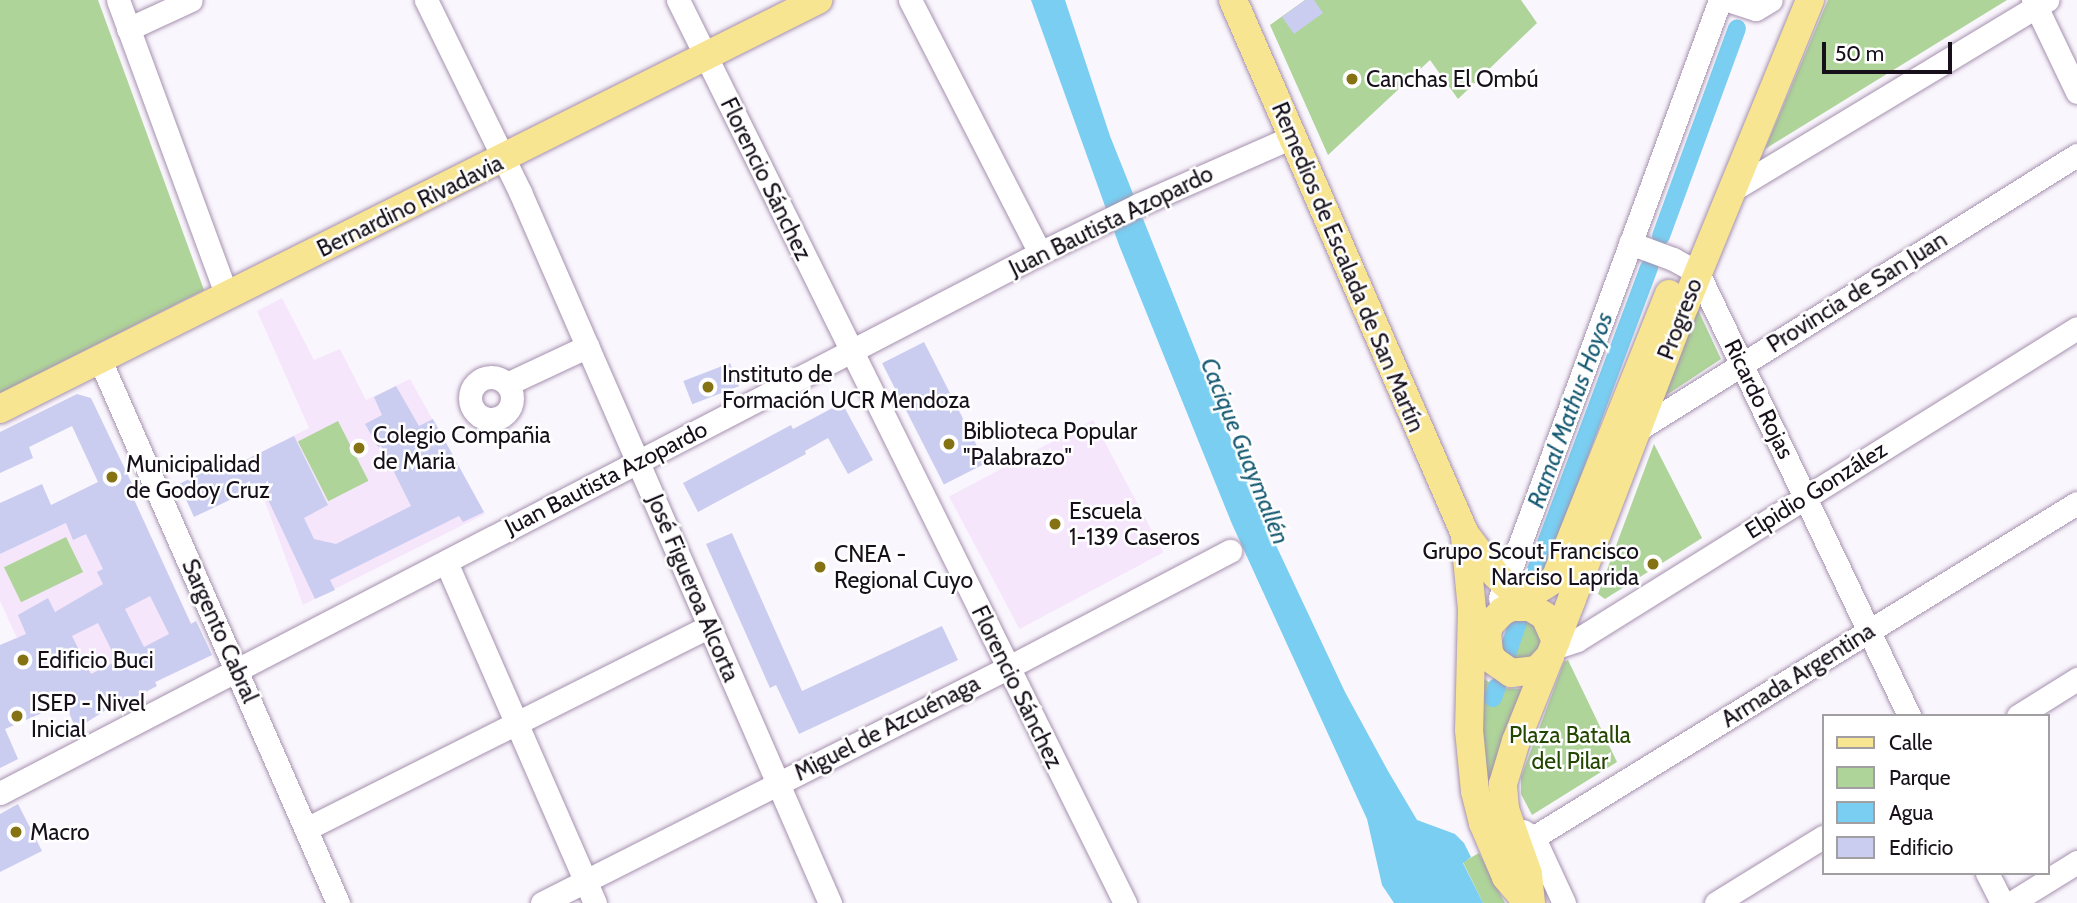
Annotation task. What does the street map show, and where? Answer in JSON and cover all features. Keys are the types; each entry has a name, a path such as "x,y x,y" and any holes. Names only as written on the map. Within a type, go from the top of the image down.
{"main road":[{"name":"Bernardino Rivadavia","path":"0,409 818,0"},
{"name":"Remedios de Escalada de San Martín","path":"1233,0 1500,614"},
{"name":"Progreso","path":"1500,614 1555,579 1790,0"},
{"name":"Progreso","path":"1530,903 1528,874 1520,836 1504,800 1505,776 1637,430 1684,265 1734,189 1810,0"},
{"name":"Remedios de Escalada de San Martín","path":"1465,534 1483,561 1500,614"},
{"path":"1500,614 1545,616 1553,648 1537,670 1511,673 1494,661 1500,614"},
{"path":"1500,614 1477,668 1469,718 1472,769 1478,807 1489,839 1506,877 1530,903"}],"street":[{"path":"118,0 227,297"},
{"path":"128,29 191,0"},
{"name":"José Figueroa Alcorta","path":"426,0 504,159 588,346 830,903"},
{"name":"Florencio Sánchez","path":"678,0 1125,903"},
{"path":"910,0 1040,253"},
{"path":"1500,614 1523,540 1630,243 1727,0 1764,4"},
{"path":"1734,189 2039,2 2077,92"},
{"name":"Juan Bautista Azopardo","path":"0,793 1040,253 1138,205 1292,137"},
{"name":"Provincia de San Juan","path":"1637,430 2077,155"},
{"path":"1630,243 1684,265"},
{"name":"Ricardo Rojas","path":"1684,265 1742,363 1908,714"},
{"name":"Elpidio González","path":"1553,648 1577,640 2077,328"},
{"path":"507,384 588,346"},
{"name":"Sargento Cabral","path":"100,360 338,903"},
{"name":"Armada Argentina","path":"1520,836 1869,631 2077,503"},
{"path":"1483,561 1494,564 1504,561 1523,540"},
{"name":"Miguel de Azcuénaga","path":"542,903 1007,668 1230,551"},
{"path":"446,562 596,903"},
{"path":"306,829 710,626"},
{"path":"2021,714 2077,680"},
{"path":"1520,836 1564,903"},
{"path":"1716,903 1822,837"},
{"path":"2011,903 2077,862"},
{"path":"1988,875 2002,903"}],"shaded area":[{"name":"Colegio Compañia de Maria","path":"282,298 314,360 340,349 366,400 410,379 485,514 303,605 249,458 309,428 257,311"},
{"name":"Escuela 1-139 Caseros","path":"1093,420 1163,552 1020,629 949,497"},
{"path":"131,493 191,623 196,621 212,655 128,696 76,729 64,703 5,729 18,759 0,768 0,699 33,631 17,638 0,601 0,554"}],"green space":[{"path":"0,0 98,0 204,290 0,393"},
{"name":"Canchas El Ombú","path":"1305,0 1521,0 1537,23 1458,99 1430,60 1328,155 1270,25"},
{"path":"1828,0 2007,0 1765,149"},
{"path":"1698,310 1721,359 1665,396"},
{"path":"338,421 368,481 328,501 298,441"},
{"path":"1654,444 1702,538 1605,599 1598,594"},
{"path":"66,537 83,572 21,602 4,567"},
{"path":"1526,617 1531,619 1542,643 1532,659 1510,662"},
{"name":"Plaza Batalla del Pilar","path":"1568,660 1617,762 1532,815 1521,794 1521,777 1564,662"},
{"path":"1484,679 1492,684 1488,698 1497,699 1501,688 1523,689 1491,795 1482,780"},
{"path":"1479,853 1505,903 1483,903 1463,862"}],"water":[{"path":"1031,0 1065,0 1110,136 1258,507 1345,692 1388,771 1417,820 1455,834 1464,843 1471,857 1463,863 1483,903 1394,903 1382,885 1367,819 1232,524 1119,245"}],"building":[{"path":"1305,0 1314,0 1323,13 1294,34 1282,17"},
{"path":"924,342 986,463 944,485 882,363"},
{"path":"730,363 739,386 692,404 683,381"},
{"path":"396,386 419,426 433,419 484,512 463,522 459,516 330,580 335,590 315,599 261,485 194,517 179,484 226,461 229,468 294,436 328,505 304,518 314,539 336,544 411,506 381,446 378,447 365,424 382,415 374,397"},
{"path":"77,394 91,398 135,490 131,493 191,624 196,621 212,655 155,682 157,686 130,700 128,696 76,729 65,703 5,729 18,759 0,768 0,645 26,634 18,615 48,598 55,612 103,584 97,572 103,569 86,534 73,540 66,523 0,554 0,503 42,484 51,505 98,482 72,426 29,447 33,458 0,473 0,432","holes":["150,596 169,634 144,647 125,609","98,623 117,661 91,674 72,636"]},
{"path":"842,403 873,460 848,474 828,438 805,451 806,454 698,512 683,483 791,425 793,429"},
{"path":"732,533 802,691 942,626 958,660 799,734 776,685 770,688 706,544"},
{"name":"Macro","path":"18,804 42,851 0,872 0,814"}],"waterway":[{"name":"Ramal Mathus Hoyos","path":"1661,236 1737,28"},
{"name":"Ramal Mathus Hoyos","path":"1536,570 1649,267"},
{"name":"Ramal Mathus Hoyos","path":"1506,658 1519,619"},
{"name":"Ramal Mathus Hoyos","path":"1493,698 1497,687"}],"place":[{"name":"Canchas El Ombú","path":"1352,79"},
{"name":"Instituto de Formación UCR Mendoza","path":"708,387"},
{"name":"Biblioteca Popular \"Palabrazo\"","path":"949,444"},
{"name":"Colegio Compañia de Maria","path":"359,448"},
{"name":"Municipalidad de Godoy Cruz","path":"112,477"},
{"name":"Escuela 1-139 Caseros","path":"1055,524"},
{"name":"Grupo Scout Francisco Narciso Laprida","path":"1653,564"},
{"name":"CNEA - Regional Cuyo","path":"820,567"},
{"name":"Edificio Buci","path":"23,660"},
{"name":"ISEP - Nivel Inicial","path":"17,716"},
{"name":"Macro","path":"16,832"}],"water label":[{"name":"Cacique Guaymallén","path":"1245,451"}]}
